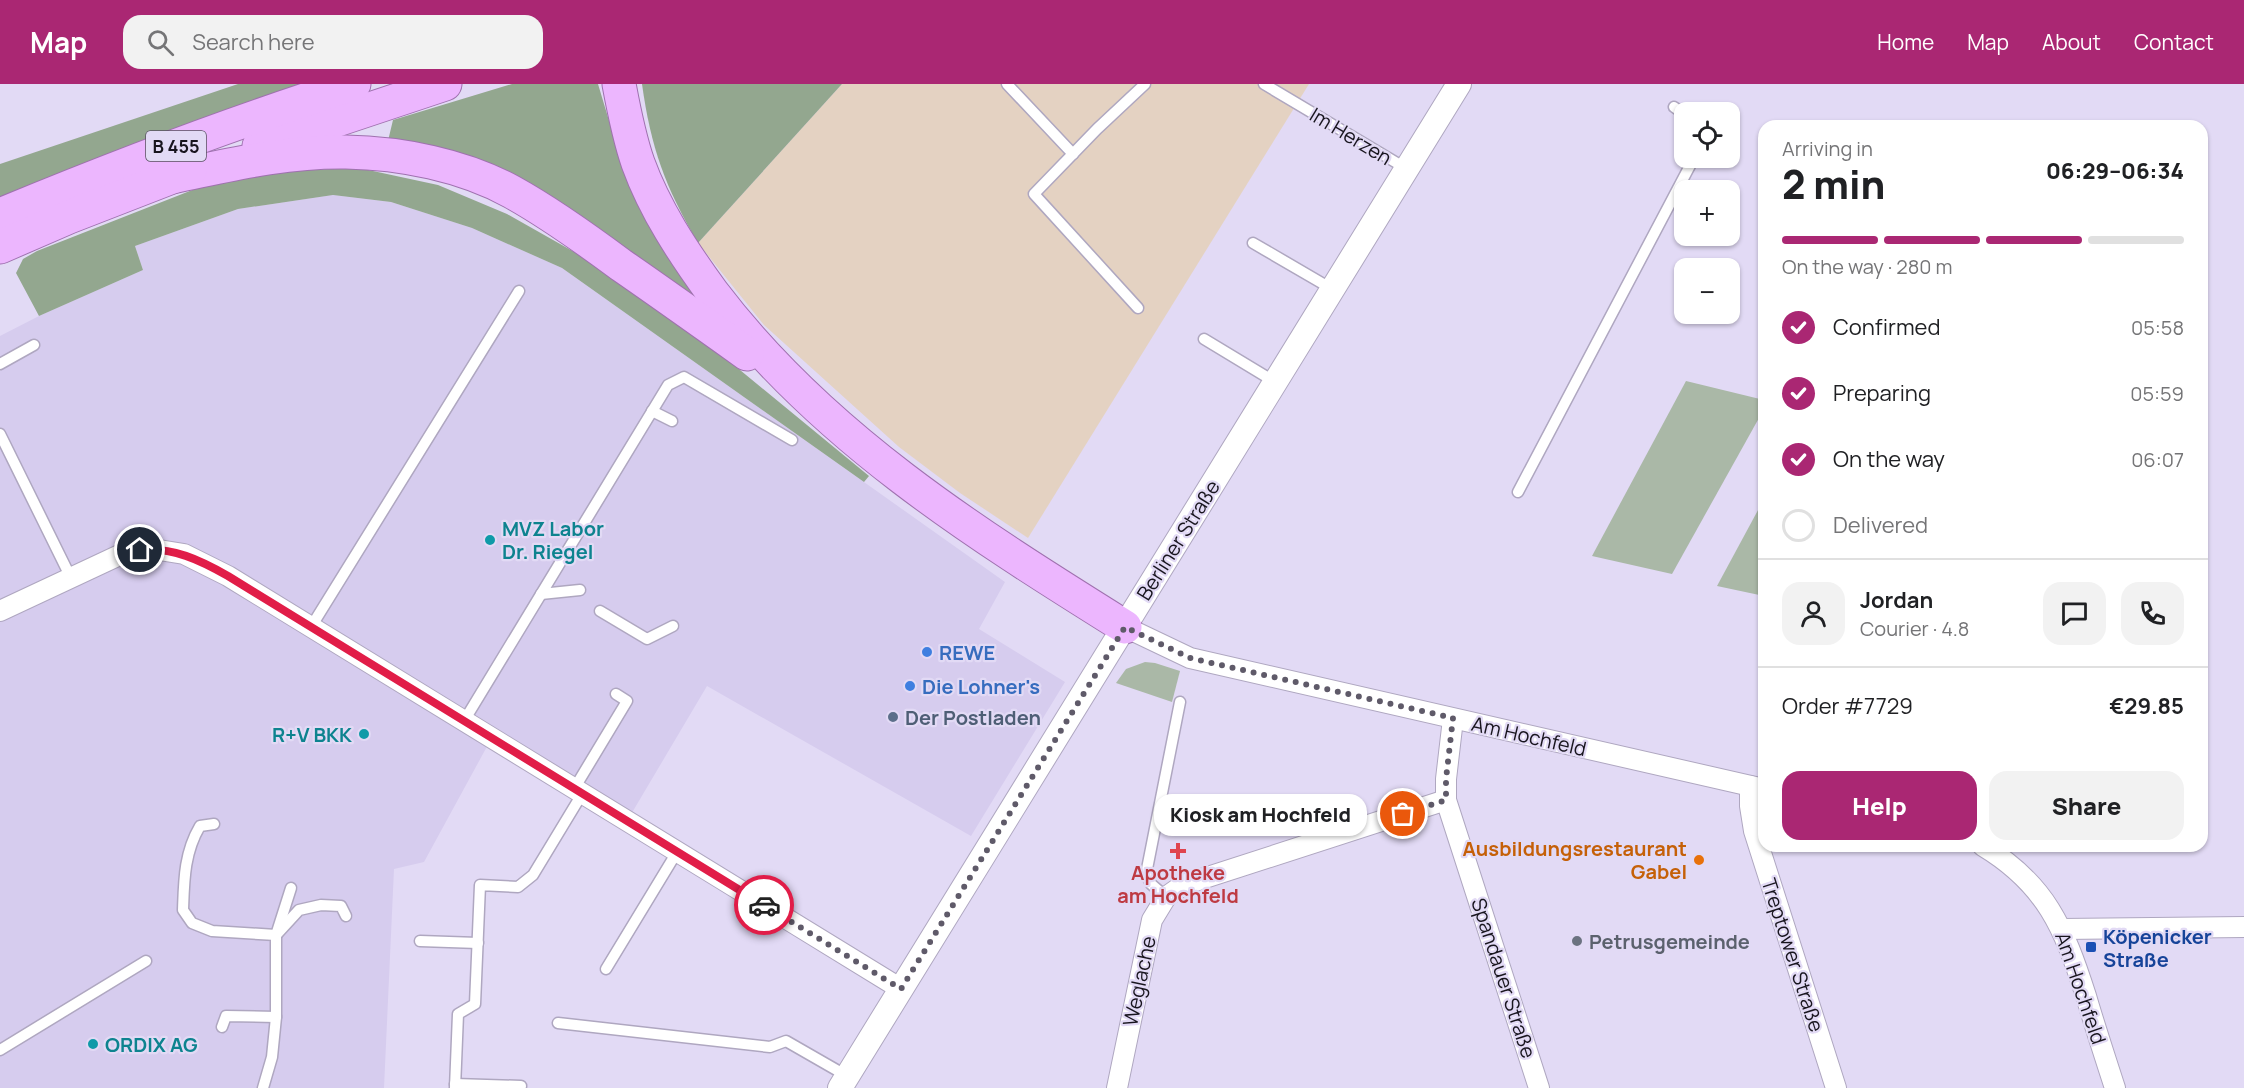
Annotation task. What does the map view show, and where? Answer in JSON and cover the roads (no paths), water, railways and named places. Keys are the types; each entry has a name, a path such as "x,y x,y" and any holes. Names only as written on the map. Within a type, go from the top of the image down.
{"highway":[{"name":"B 455","path":"0,215 80,182 206,135 354,84"},
{"name":"B 455","path":"0,247 171,177 344,116 445,84"},
{"path":"619,84 627,129 639,164 653,199 671,231 728,312 798,389 874,457 928,499 1012,557 1125,627"},
{"path":"171,177 252,160 336,152 405,158 459,171 510,191 555,218 798,389"}],"street":[{"name":"Berliner Straße","path":"844,1082 1459,84"},
{"path":"0,611 126,552 153,549 184,554 228,576 901,989"},
{"name":"Am Hochfeld","path":"1125,627 1190,658 1757,787"},
{"path":"1166,897 1183,885 1446,800 1453,718"},
{"name":"Treptower Straße","path":"1757,787 1750,806 1758,844"},
{"name":"Spandauer Straße","path":"1446,800 1539,1088"},
{"name":"Treptower Straße","path":"1761,852 1836,1088"},
{"name":"Am Hochfeld","path":"1993,852 2037,890 2062,929 2072,951 2115,1088"},
{"name":"Weglache","path":"1117,1088 1152,920 1166,897"},
{"path":"2062,929 2244,927"}],"lane":[{"path":"1007,84 1073,154"},
{"path":"1138,308 1034,195 1145,84"},
{"name":"Im Herzen","path":"1264,84 1407,169"},
{"path":"1518,492 1689,168"},
{"path":"1253,243 1333,290"},
{"path":"311,627 519,291"},
{"path":"1204,339 1275,382"},
{"path":"0,364 34,345"},
{"path":"464,721 668,385 684,377 792,440"},
{"path":"652,411 672,421"},
{"path":"0,434 71,578"},
{"path":"541,594 580,590"},
{"path":"600,611 647,639 673,626"},
{"path":"521,1086 455,1086 458,1014 476,1004 480,885 518,886 533,875 578,792 632,704 616,694"},
{"path":"1166,897 1151,884 1146,874 1180,702"},
{"path":"214,824 200,826 191,841 185,865 183,910 192,923 212,931 276,935"},
{"path":"606,969 677,852"},
{"path":"263,1088 272,1057 276,1017 276,935 291,888"},
{"path":"276,935 299,910 321,905 341,906 346,916"},
{"path":"420,941 478,942"},
{"path":"0,1050 146,961"},
{"path":"222,1027 226,1016 276,1017"},
{"path":"558,1023 770,1047 786,1041 844,1082"}],"place":[{"name":"MVZ Labor Dr. Riegel","path":"490,540"},
{"name":"REWE","path":"927,652"},
{"name":"Die Lohner's","path":"910,686"},
{"name":"Der Postladen","path":"893,717"},
{"name":"R+V BKK","path":"364,734"},
{"name":"Kiosk am Hochfeld","path":"1403,814"},
{"name":"Apotheke am Hochfeld","path":"1178,851"},
{"name":"Ausbildungsrestaurant Gabel","path":"1699,860"},
{"name":"Petrusgemeinde","path":"1577,941"},
{"name":"Köpenicker Straße","path":"2091,947"},
{"name":"ORDIX AG","path":"93,1044"}]}
